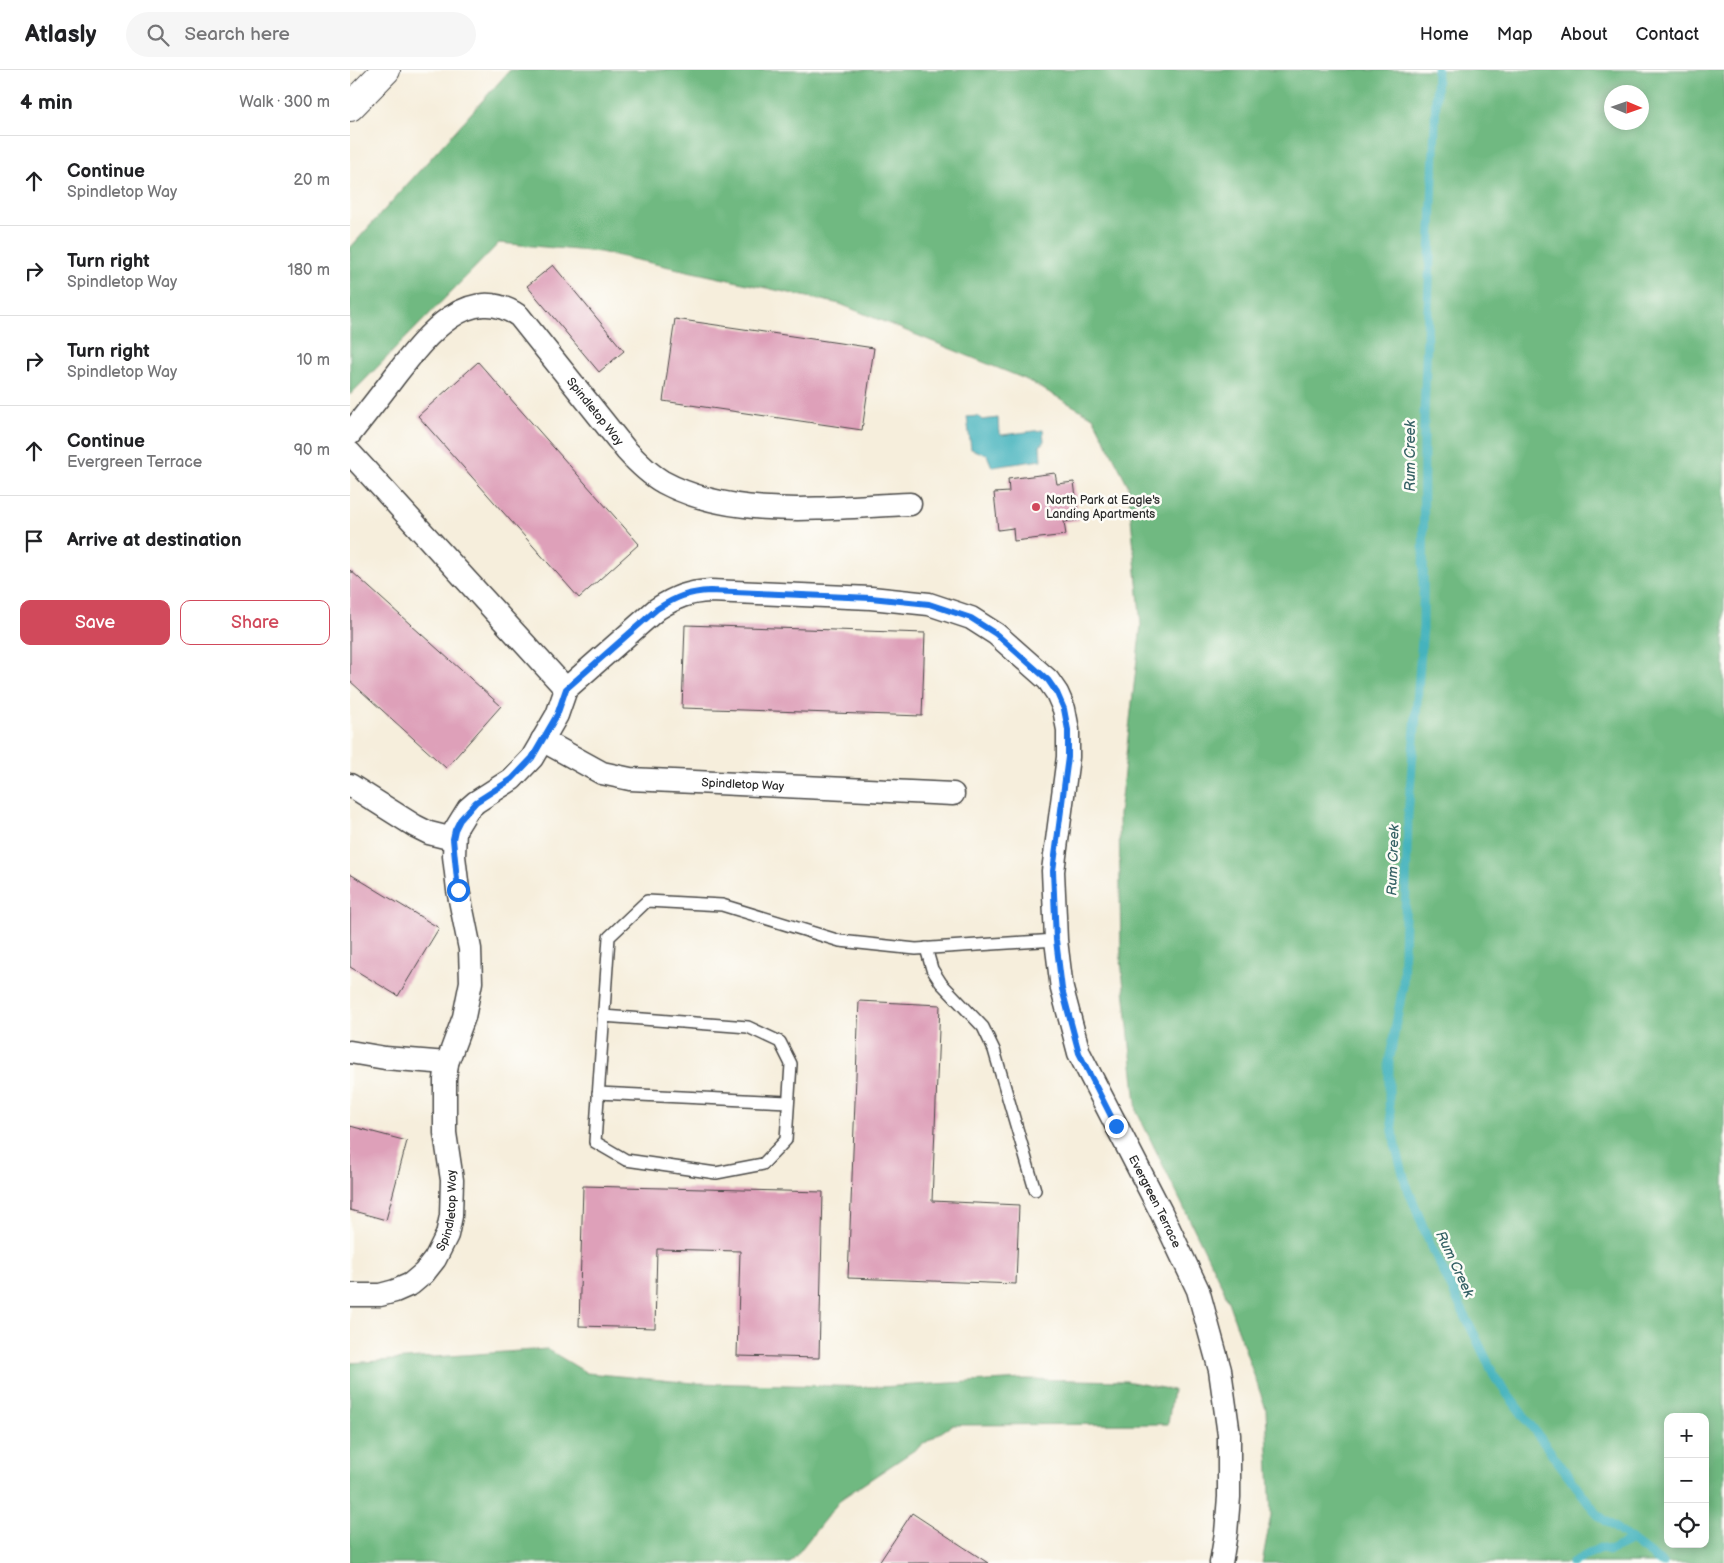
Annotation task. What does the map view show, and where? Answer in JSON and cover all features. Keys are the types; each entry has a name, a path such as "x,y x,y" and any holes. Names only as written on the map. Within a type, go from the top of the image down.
{"highway":[{"path":"350,107 386,70"}],"street":[{"name":"Spindletop Way","path":"350,434 421,343 440,325 458,313 473,307 497,306 510,310 519,316 626,450 650,473 682,491 704,499 764,507 808,508 910,504"},
{"path":"350,453 566,689 557,715 532,758 512,779 476,802 468,810 455,830 453,839 429,833 415,826 350,785"},
{"name":"Evergreen Terrace","path":"566,689 657,609 673,598 692,592 710,591 871,598 929,604 971,618 996,634 1048,680 1057,693 1064,709 1068,730 1068,757 1053,871 1056,940 1062,989 1079,1053 1162,1212 1198,1290 1220,1370 1230,1435 1229,1497 1221,1563"},
{"name":"Spindletop Way","path":"542,740 602,773 630,779 953,794"},
{"name":"Spindletop Way","path":"350,1295 380,1294 395,1291 411,1284 424,1273 435,1259 443,1245 451,1216 452,1180 444,1133 444,1080 447,1063 464,1017 471,982 470,949 458,890 453,839"},
{"path":"350,1052 385,1058 447,1063"}],"lane":[{"path":"604,1016 748,1027 780,1042 791,1064 786,1140 763,1164 716,1173 626,1160 595,1142 608,937 647,901 722,905 840,941 916,949 1056,940"},
{"path":"926,948 932,969 942,984 983,1027 994,1050 1035,1190"},
{"path":"598,1093 788,1102"}],"green space":[{"path":"510,70 1724,70 1724,1563 1262,1563 1271,1515 1266,1409 1224,1290 1137,1112 1121,960 1119,815 1141,625 1128,485 1093,417 1025,379 840,304 600,252 499,243 350,395 350,248"},
{"path":"547,1349 587,1373 694,1383 879,1387 1024,1379 1126,1381 1173,1390 1168,1424 952,1425 841,1499 790,1563 350,1563 350,1363"}],"water":[{"path":"978,416 982,420 998,418 999,433 1002,435 1043,430 1044,441 1040,446 1041,460 992,467 987,455 971,449 967,417"}],"building":[{"path":"553,265 624,351 599,372 527,286"},
{"path":"675,319 874,348 862,430 663,401"},
{"path":"478,362 639,544 579,598 418,416"},
{"name":"North Park at Eagle's Landing Apartments","path":"1055,473 1057,484 1074,482 1079,520 1064,522 1066,535 1014,541 1013,528 998,530 994,493 1009,492 1008,479"},
{"path":"350,570 501,706 446,768 350,681"},
{"path":"685,625 925,633 922,716 682,708"},
{"path":"350,874 439,928 398,996 350,967"},
{"path":"859,1001 940,1005 932,1201 1019,1205 1016,1284 848,1278"},
{"path":"350,1126 407,1141 386,1220 350,1210"},
{"path":"583,1186 823,1192 819,1358 737,1356 740,1251 657,1249 655,1328 579,1326"},
{"path":"912,1513 988,1563 879,1563"}],"waterway":[{"name":"Rum Creek","path":"1437,70 1424,417 1423,626 1408,816 1403,986 1389,1062 1389,1103 1395,1144 1406,1184 1430,1244 1496,1379 1598,1515 1662,1563"},
{"path":"1572,1563 1600,1548 1609,1551 1632,1540"}],"place":[{"name":"North Park at Eagle's Landing Apartments","path":"1036,507"}],"route":[{"path":"458,890 453,839 460,820 476,802 512,779 532,758 557,715 566,689 657,609 673,598 692,592 710,591 871,598 929,604 971,618 996,634 1048,680 1057,693 1064,709 1068,730 1068,757 1053,871 1056,940 1062,989 1079,1053 1116,1126"}]}
